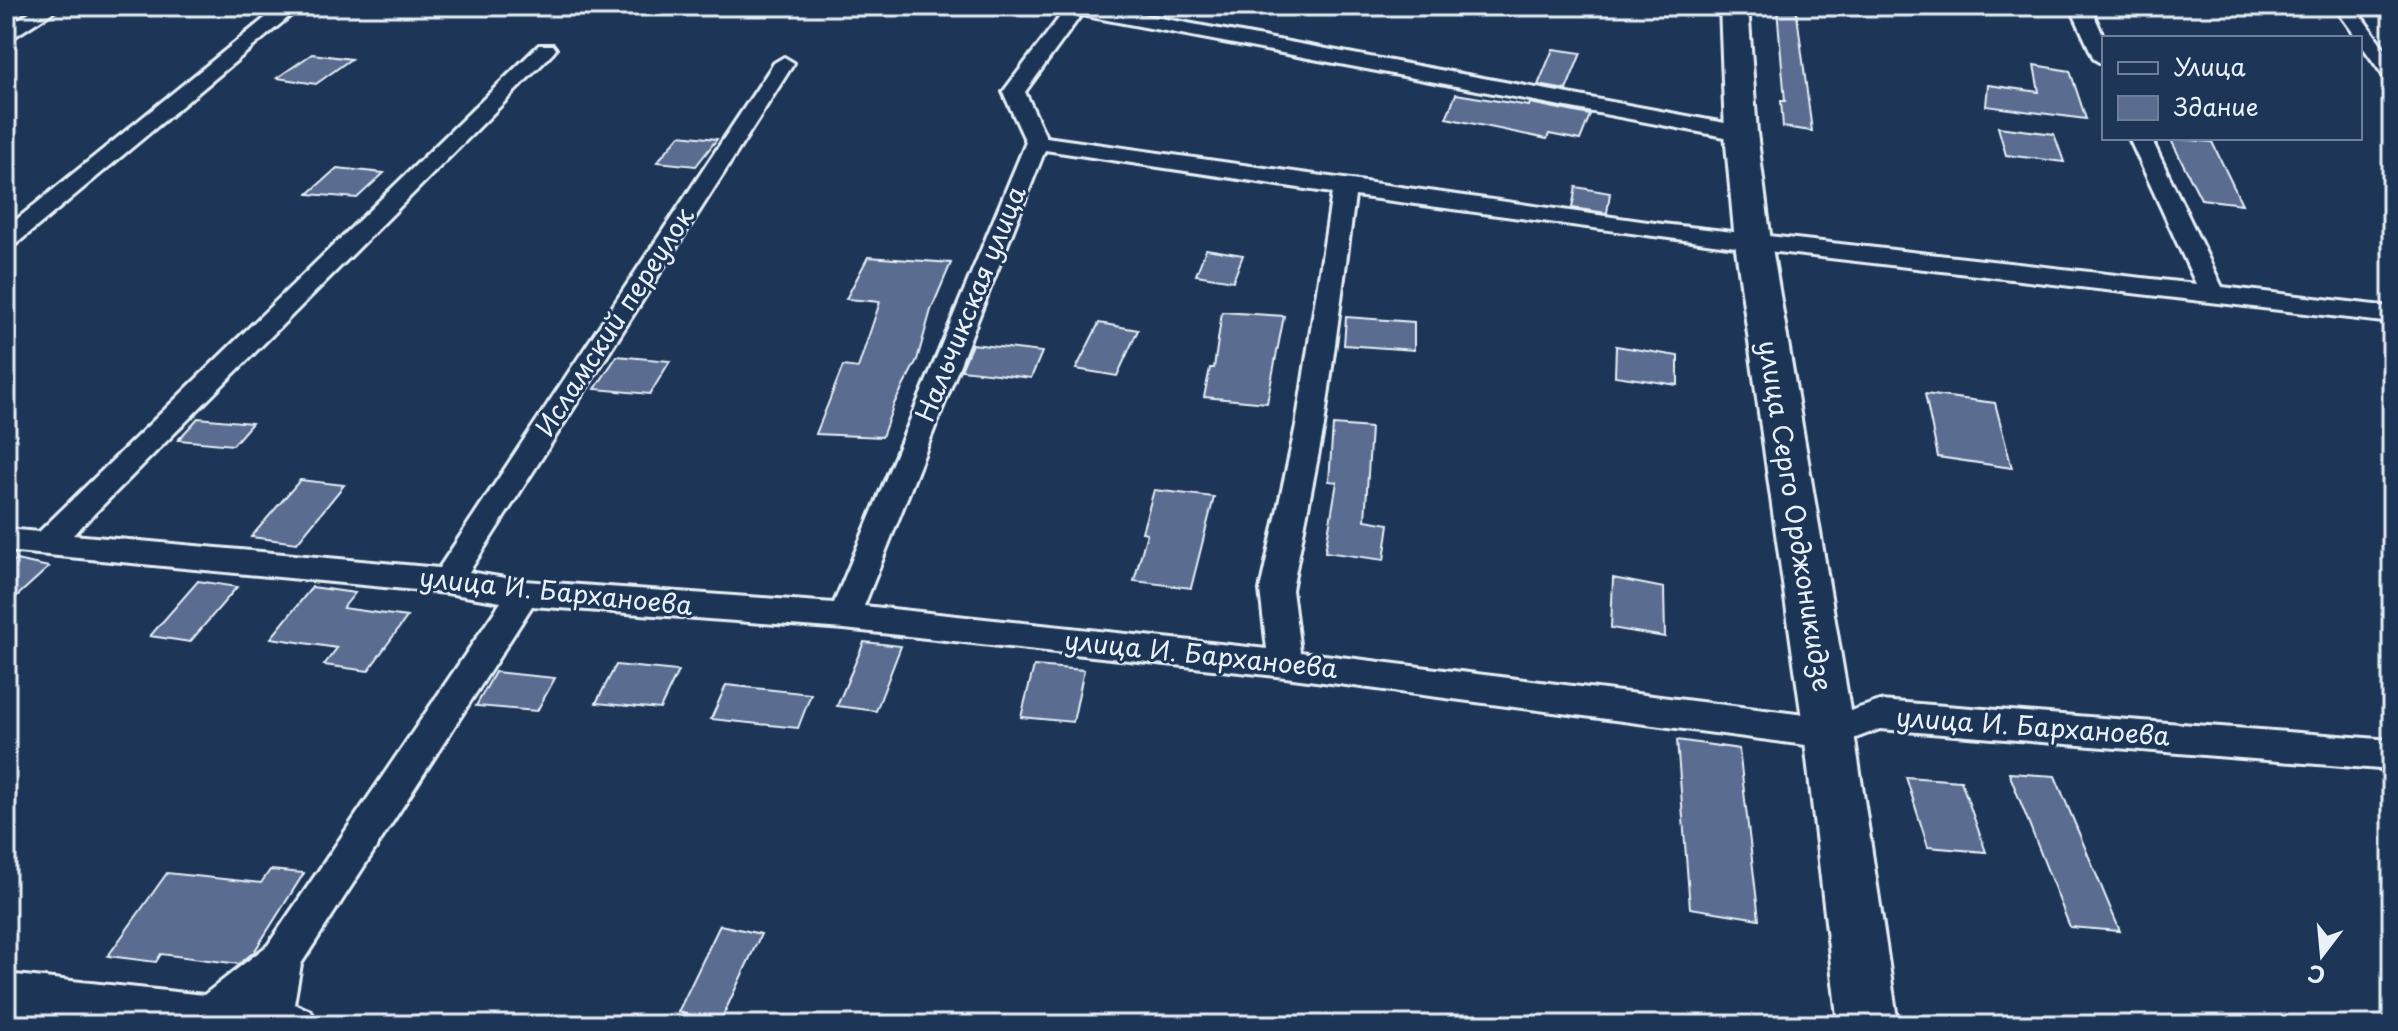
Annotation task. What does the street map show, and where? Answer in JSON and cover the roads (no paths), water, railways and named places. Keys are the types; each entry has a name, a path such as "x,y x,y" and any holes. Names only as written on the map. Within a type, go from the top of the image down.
{"street":[{"path":"6,36 52,6"},
{"path":"6,240 292,6"},
{"name":"улица Серго Орджоникидзе","path":"1734,6 1741,133 1753,242 1829,733 1868,1025"},
{"path":"2080,6 2102,55"},
{"path":"2344,6 2392,74"},
{"path":"1741,133 1077,7 1014,92 1037,142 1344,189 1753,242 2212,292 2392,315"},
{"path":"45,544 546,49"},
{"name":"Исламский переулок","path":"447,581 784,63"},
{"path":"2141,140 2212,292"},
{"name":"Нальчикская улица","path":"844,616 1037,142"},
{"path":"1285,664 1276,590 1310,426 1344,189"},
{"name":"улица И. Барханоева","path":"6,540 447,581 524,593 844,616 1285,664 1829,733 1880,715 2392,755"},
{"path":"212,1014 282,958 524,593"},
{"path":"6,994 284,1023 282,958"}]}
